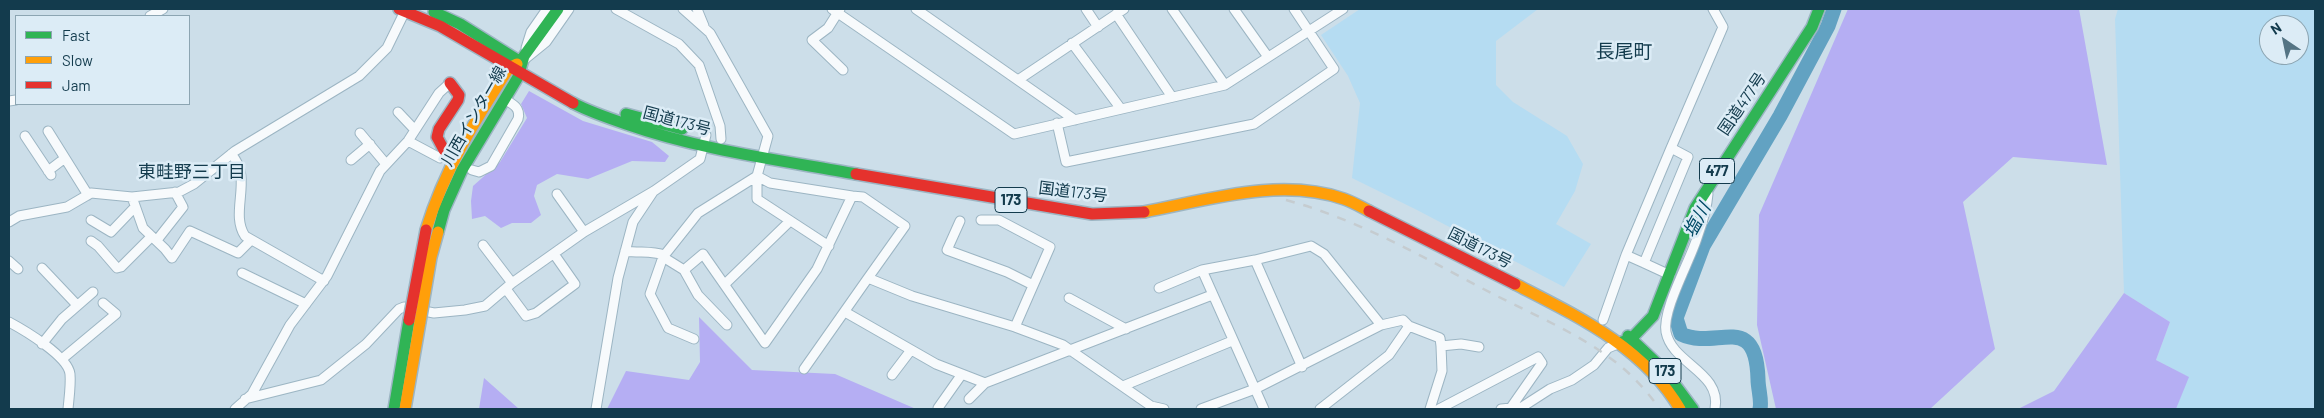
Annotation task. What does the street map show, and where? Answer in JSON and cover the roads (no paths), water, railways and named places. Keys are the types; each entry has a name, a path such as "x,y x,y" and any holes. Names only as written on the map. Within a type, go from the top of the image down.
{"main road":[{"name":"国道173号","path":"403,9 440,26 509,68 586,110 646,131 1092,214 1137,213 1266,190 1304,191 1344,199 1564,308 1648,352 1680,388 1693,409"},
{"name":"国道173号","path":"428,9 460,24 543,76 621,112 704,141 721,138 762,153 1103,205 1158,200 1254,183 1287,181 1335,187 1369,199 1421,224 1603,320 1626,341 1667,390 1680,409"},
{"path":"521,62 558,9"},
{"name":"国道477号","path":"1626,341 1654,316 1695,208 1807,34 1819,9"},
{"name":"川西インター線","path":"405,409 426,230 433,202 455,154 509,68 521,62"},
{"name":"川西インター線","path":"394,409 414,321 443,211 458,176 520,74 521,62"},
{"path":"450,83 459,95 458,100 439,129 437,137 444,150 455,154"}],"street":[{"path":"152,15 163,9"},
{"path":"9,222 19,216 68,207 91,193 132,197 175,192 194,184 231,154 359,76 387,48 403,9"},
{"path":"521,62 531,32 546,9"},
{"path":"521,62 546,42 569,9"},
{"path":"616,9 679,44 699,65 720,126 721,138"},
{"path":"683,9 704,27 715,41 768,136 757,176 757,199 829,246"},
{"path":"697,9 704,27"},
{"path":"916,9 1075,120"},
{"path":"1086,9 1098,26"},
{"path":"1172,9 1225,85"},
{"path":"1234,9 1268,57"},
{"path":"1057,123 1066,162 1254,124 1334,69 1294,9"},
{"path":"843,70 812,40 828,28 836,10 1008,132 1014,134 1225,85 1343,9"},
{"path":"1603,320 1626,256 1723,27 1713,9"},
{"path":"1018,80 1120,11 1172,97"},
{"path":"1072,43 1120,109"},
{"path":"235,409 252,394 290,325 324,281 380,171 408,141 439,93 450,83"},
{"path":"472,170 479,172 491,166 518,119 520,113 516,106 504,99"},
{"path":"398,112 415,130"},
{"path":"48,130 88,195"},
{"path":"360,133 386,164"},
{"path":"25,136 49,173 65,158"},
{"path":"408,141 440,158"},
{"path":"245,400 321,380 366,344 399,309 404,307 434,313 484,306 508,286 584,232 654,191 700,159 704,141"},
{"path":"352,160 370,144"},
{"path":"1644,263 1688,157 1671,148"},
{"path":"231,154 240,170 242,190 239,224 245,236 324,281"},
{"path":"757,176 770,183 863,197 905,226 804,369"},
{"path":"694,339 668,328 650,294 664,256 698,213 757,176"},
{"path":"1709,184 1697,239 1674,294 1665,331 1669,342 1678,354 1708,380 1714,394 1715,409"},
{"path":"596,409 618,278 633,222 654,191"},
{"path":"91,241 98,246 117,268 121,267 154,238 183,207 175,192"},
{"path":"557,194 584,232"},
{"path":"684,270 703,254 766,343 817,269 852,196"},
{"path":"132,197 134,208 143,228 172,258 190,231 238,253 251,240"},
{"path":"91,220 111,232 134,208"},
{"path":"981,220 999,220 1050,247 1015,327"},
{"path":"725,284 790,221"},
{"path":"960,221 948,250 1007,272 1033,285"},
{"path":"484,246 526,316 536,314 575,284 554,254"},
{"path":"1159,288 1202,270 1255,260 1311,246 1324,254 1381,326"},
{"path":"626,250 638,252 650,250 664,256 684,270 698,295 727,325"},
{"path":"1626,256 1670,274"},
{"path":"1255,260 1302,367"},
{"path":"9,261 18,269"},
{"path":"42,268 77,305"},
{"path":"1202,270 1232,341 1264,409"},
{"path":"242,273 306,304"},
{"path":"868,278 912,296 1015,327 1064,345 1151,408 1164,409"},
{"path":"42,344 62,320 93,292"},
{"path":"969,399 985,383 1212,295"},
{"path":"1069,298 1126,329"},
{"path":"62,359 116,314 103,303"},
{"path":"845,312 936,364 985,383"},
{"path":"1201,409 1255,389 1381,326 1404,320 1409,326 1440,338 1442,370 1430,409"},
{"path":"9,322 22,329 62,359 70,372 68,409"},
{"path":"1320,409 1389,355 1409,326"},
{"path":"1123,386 1232,341"},
{"path":"1501,409 1512,406 1522,407 1550,389 1572,380 1594,365 1608,348 1626,341"},
{"path":"1442,346 1461,344 1479,347"},
{"path":"892,375 911,350"},
{"path":"1439,409 1538,358 1542,363 1512,406"},
{"path":"938,408 962,374"}],"waterway":[{"name":"塩川","path":"1760,409 1756,358 1750,345 1742,339 1732,337 1694,338 1681,334 1676,318 1703,246 1780,116 1828,26 1834,9"}],"railway":[{"path":"1286,200 1340,218 1392,241 1568,332 1597,349 1624,369 1660,409"}],"district":[{"name":"長尾町","path":"1624,52"},
{"name":"東畦野三丁目","path":"192,172"}]}
